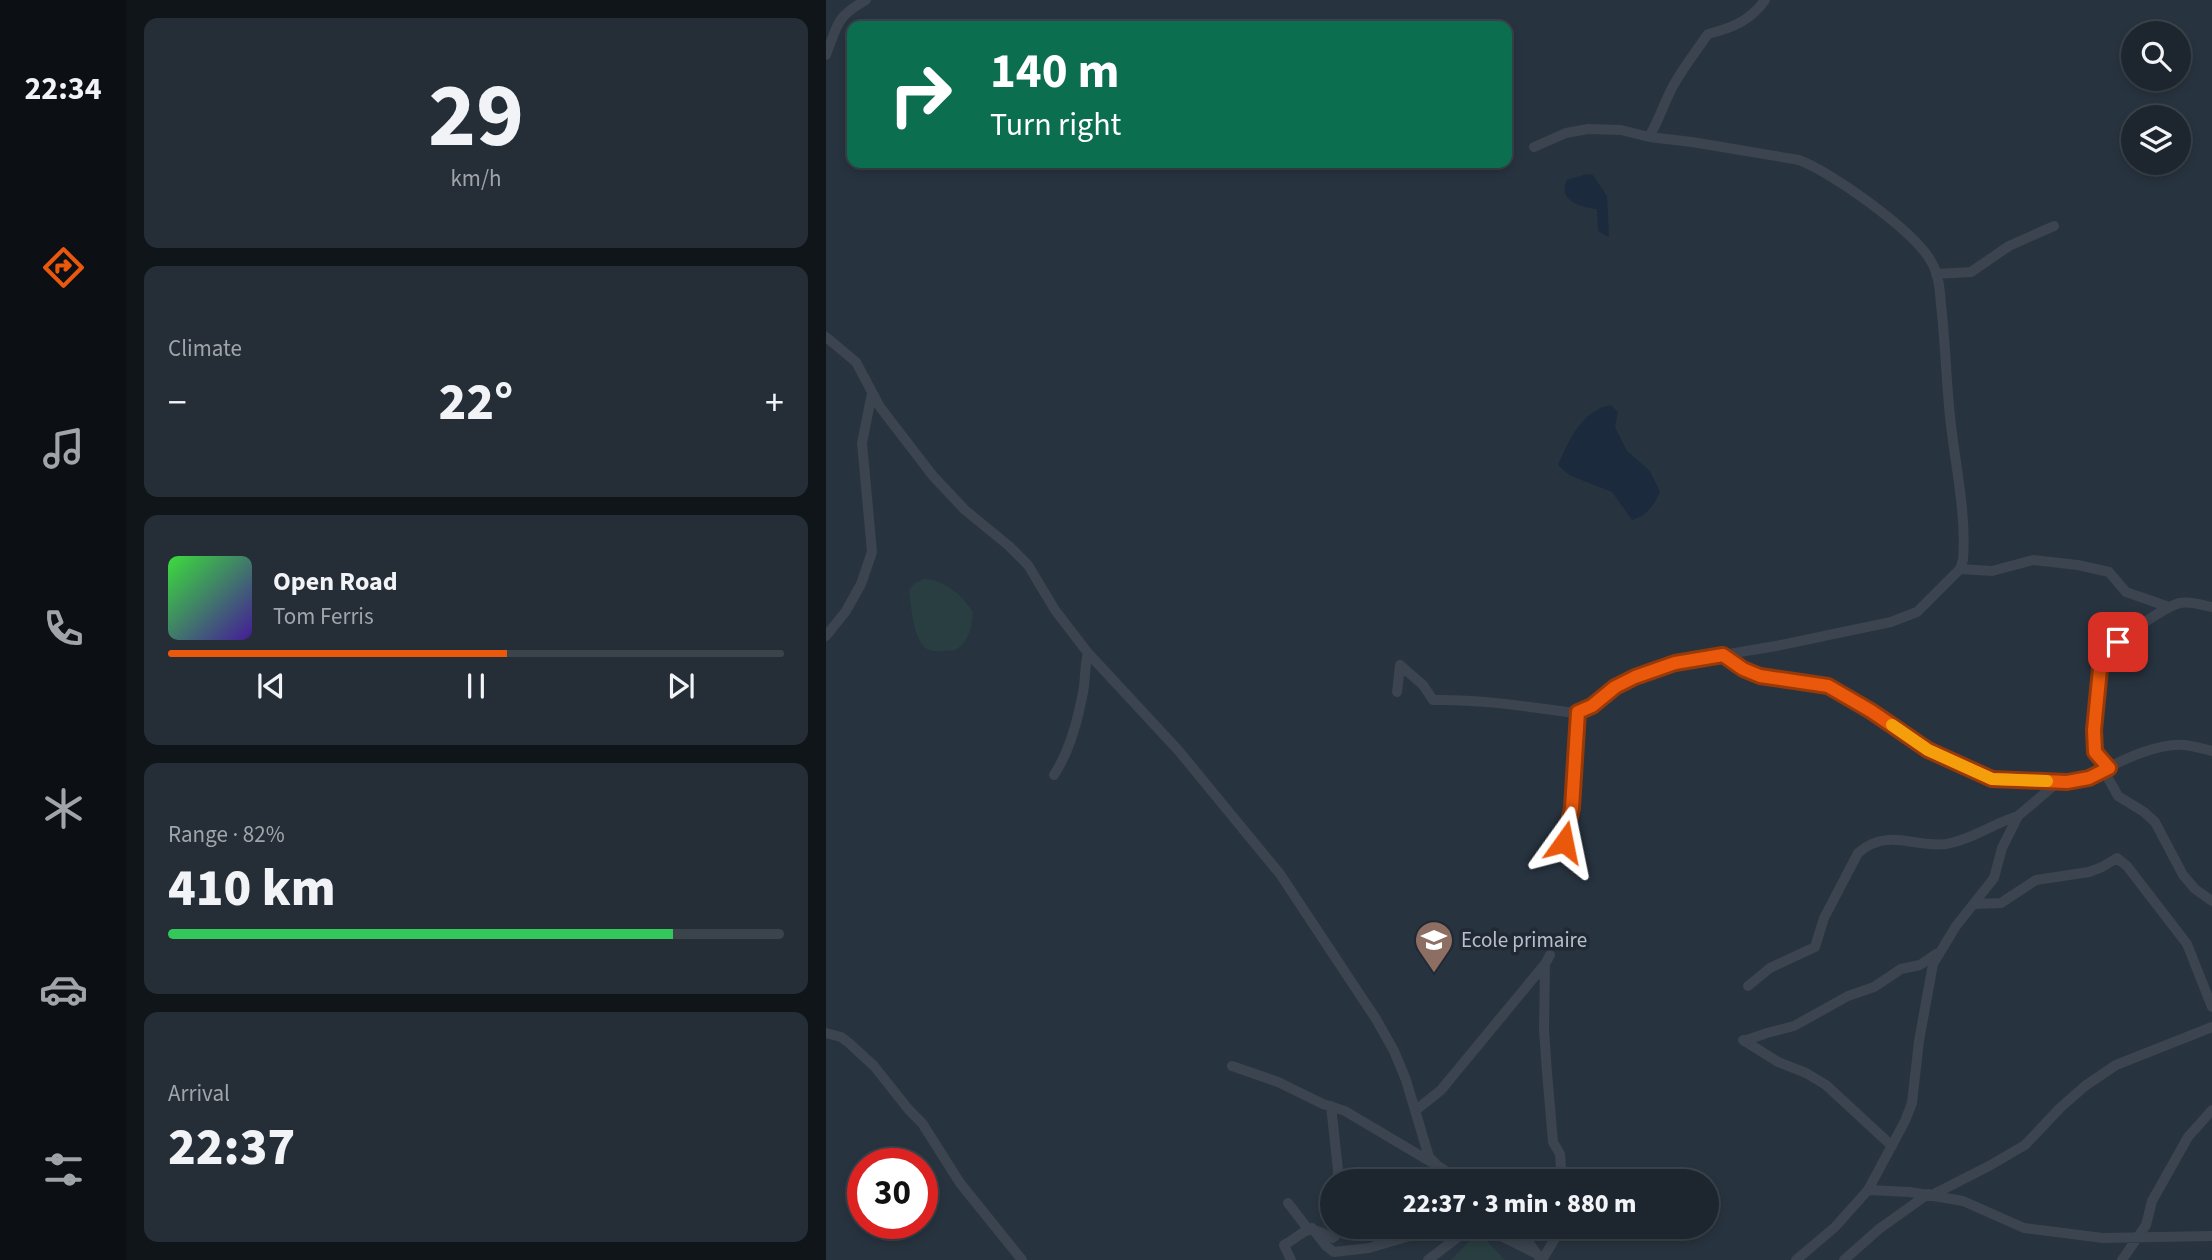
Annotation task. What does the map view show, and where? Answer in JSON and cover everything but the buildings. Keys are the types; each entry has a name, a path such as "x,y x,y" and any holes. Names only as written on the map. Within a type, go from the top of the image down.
{"street":[{"path":"826,55 841,18 866,0"},
{"path":"1649,137 1674,85 1708,34 1745,21 1765,0"},
{"path":"1397,692 1400,666 1423,685 1433,700 1500,703 1578,712 1592,706 1615,687 1675,663 1891,622 1917,612 1959,569 1964,551 1961,500 1948,406 1945,335 1936,274 1925,251 1916,241 1841,181 1816,166 1799,160 1621,131 1588,129 1566,133 1534,147"},
{"path":"1936,274 1971,272 2009,246 2054,226"},
{"path":"826,337 856,362 891,422 951,495 1028,565 1055,610 1088,653 1178,750 1280,874 1376,1019 1402,1070 1416,1110 1425,1150 1438,1166"},
{"path":"826,636 846,611 861,584 872,552 862,443 872,393"},
{"path":"1959,569 1992,571 2033,560 2078,565 2109,572 2126,592 2169,607"},
{"path":"2212,607 2188,602 2169,607 2110,648 2102,660 2093,744 2118,796 2155,822 2183,876 2212,901"},
{"path":"1054,775 1072,736 1082,699 1088,653"},
{"path":"1723,655 1743,669 1760,676 1828,686 1871,711 1928,750 1992,779 2058,782 2079,780 2131,757 2174,745 2212,751"},
{"path":"1564,842 1572,808 1578,712"},
{"path":"1796,1260 1835,1227 1868,1190 1912,1103 1919,1041 1933,964 1956,926 1994,878 2002,848 2018,816 2058,782"},
{"path":"1748,986 1770,968 1815,947 1824,918 1857,853 1865,847 1882,839 1942,845 1952,843 2002,820 2018,816"},
{"path":"1974,904 2001,903 2036,880 2089,872 2118,858 2187,944 2212,1007"},
{"path":"1892,1146 1826,1085 1807,1073 1777,1062 1742,1040 1794,1026 1848,996 1874,987 1901,969 1924,963 1940,951"},
{"path":"1416,1110 1441,1090 1547,959 1544,1030 1553,1142 1560,1154 1561,1169"},
{"path":"1844,1260 1879,1229 1930,1195 2025,1145 2069,1100 2116,1065 2212,1027"},
{"path":"826,1033 841,1037 874,1066 922,1123 960,1184 1022,1260"},
{"path":"1232,1066 1278,1082 1345,1111 1443,1169"},
{"path":"1331,1106 1338,1169"},
{"path":"2122,1260 2140,1237 2149,1220 2152,1201 2183,1146 2212,1110"},
{"path":"1868,1190 1930,1195 1971,1203 2024,1228 2103,1238 2212,1236"},
{"path":"1288,1203 1329,1250 1334,1252 1369,1248 1399,1239"},
{"path":"1310,1228 1320,1233"},
{"path":"1290,1260 1284,1245 1310,1228"},
{"path":"1428,1260 1455,1239"},
{"path":"1505,1239 1540,1258"},
{"path":"1527,1239 1540,1258"},
{"path":"1540,1258 1553,1239"}],"green space":[{"path":"924,579 939,582 952,590 973,612 969,634 954,651 927,649 919,639 909,590"},
{"path":"1471,1239 1485,1239 1505,1260 1451,1260"}],"water":[{"path":"1586,174 1593,175 1607,196 1609,237 1598,231 1597,209 1572,202 1565,193 1567,180"},
{"path":"1611,405 1618,412 1615,427 1627,451 1650,471 1660,492 1642,516 1632,520 1612,492 1569,475 1558,465 1572,436 1584,420 1601,408"}],"slow traffic":[{"path":"1892,725 1928,750 1992,779 2047,781"}],"place":[{"name":"Ecole primaire","path":"1434,974"}],"route":[{"path":"1564,842 1572,808 1578,712 1592,706 1615,687 1635,677 1675,663 1723,655 1743,669 1760,676 1828,686 1871,711 1928,750 1992,779 2067,782 2089,778 2109,768 2098,757 2093,744 2102,660 2106,652 2118,642"}]}
